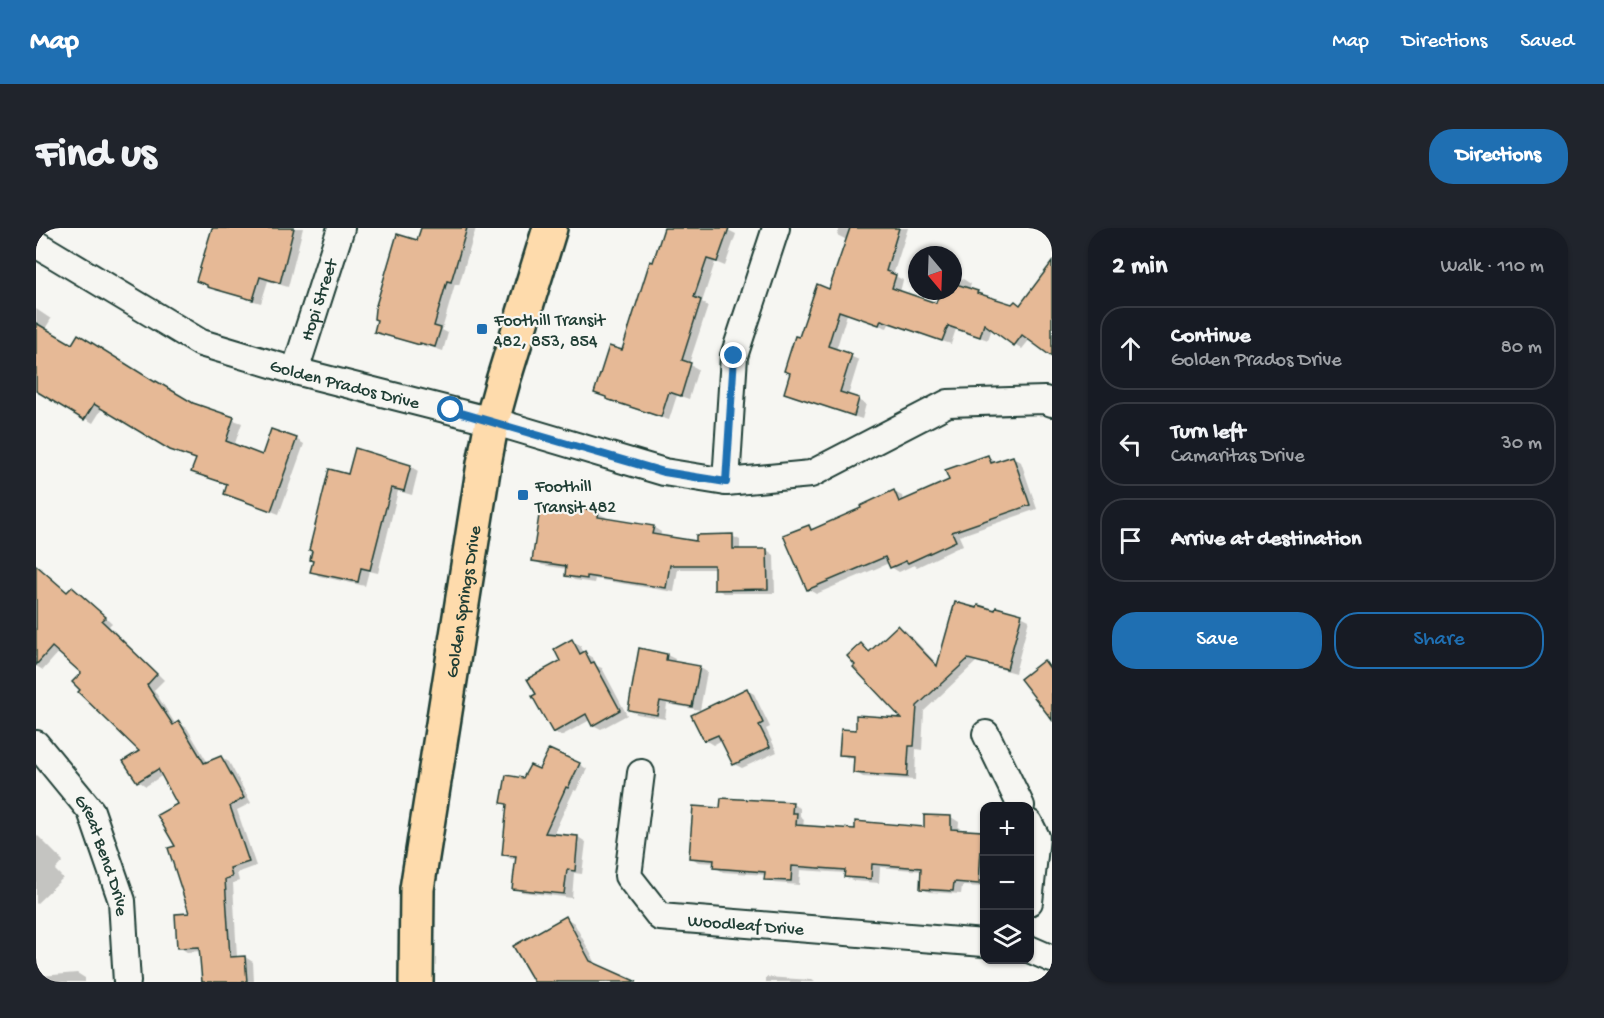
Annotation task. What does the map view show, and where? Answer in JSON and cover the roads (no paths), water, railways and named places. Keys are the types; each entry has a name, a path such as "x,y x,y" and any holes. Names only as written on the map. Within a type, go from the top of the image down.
{"main road":[{"name":"Golden Springs Drive","path":"416,982 417,889 492,421 550,228"}],"street":[{"name":"Hopi Street","path":"295,371 341,228"},
{"path":"726,482 734,356 776,228"},
{"name":"Golden Prados Drive","path":"36,244 201,342 295,371 492,421 664,472 726,482 811,474 948,403 1045,400 1052,403"},
{"path":"986,734 1019,802"},
{"name":"Great Bend Drive","path":"36,744 91,811 122,901 127,982"},
{"name":"Woodleaf Drive","path":"641,773 628,876 660,917 980,944"},
{"path":"1034,833 1036,837 1034,856"},
{"path":"1034,951 1052,959"}],"place":[{"name":"Foothill Transit 482, 853, 854","path":"482,329"},
{"name":"Foothill Transit 482","path":"523,495"}]}
